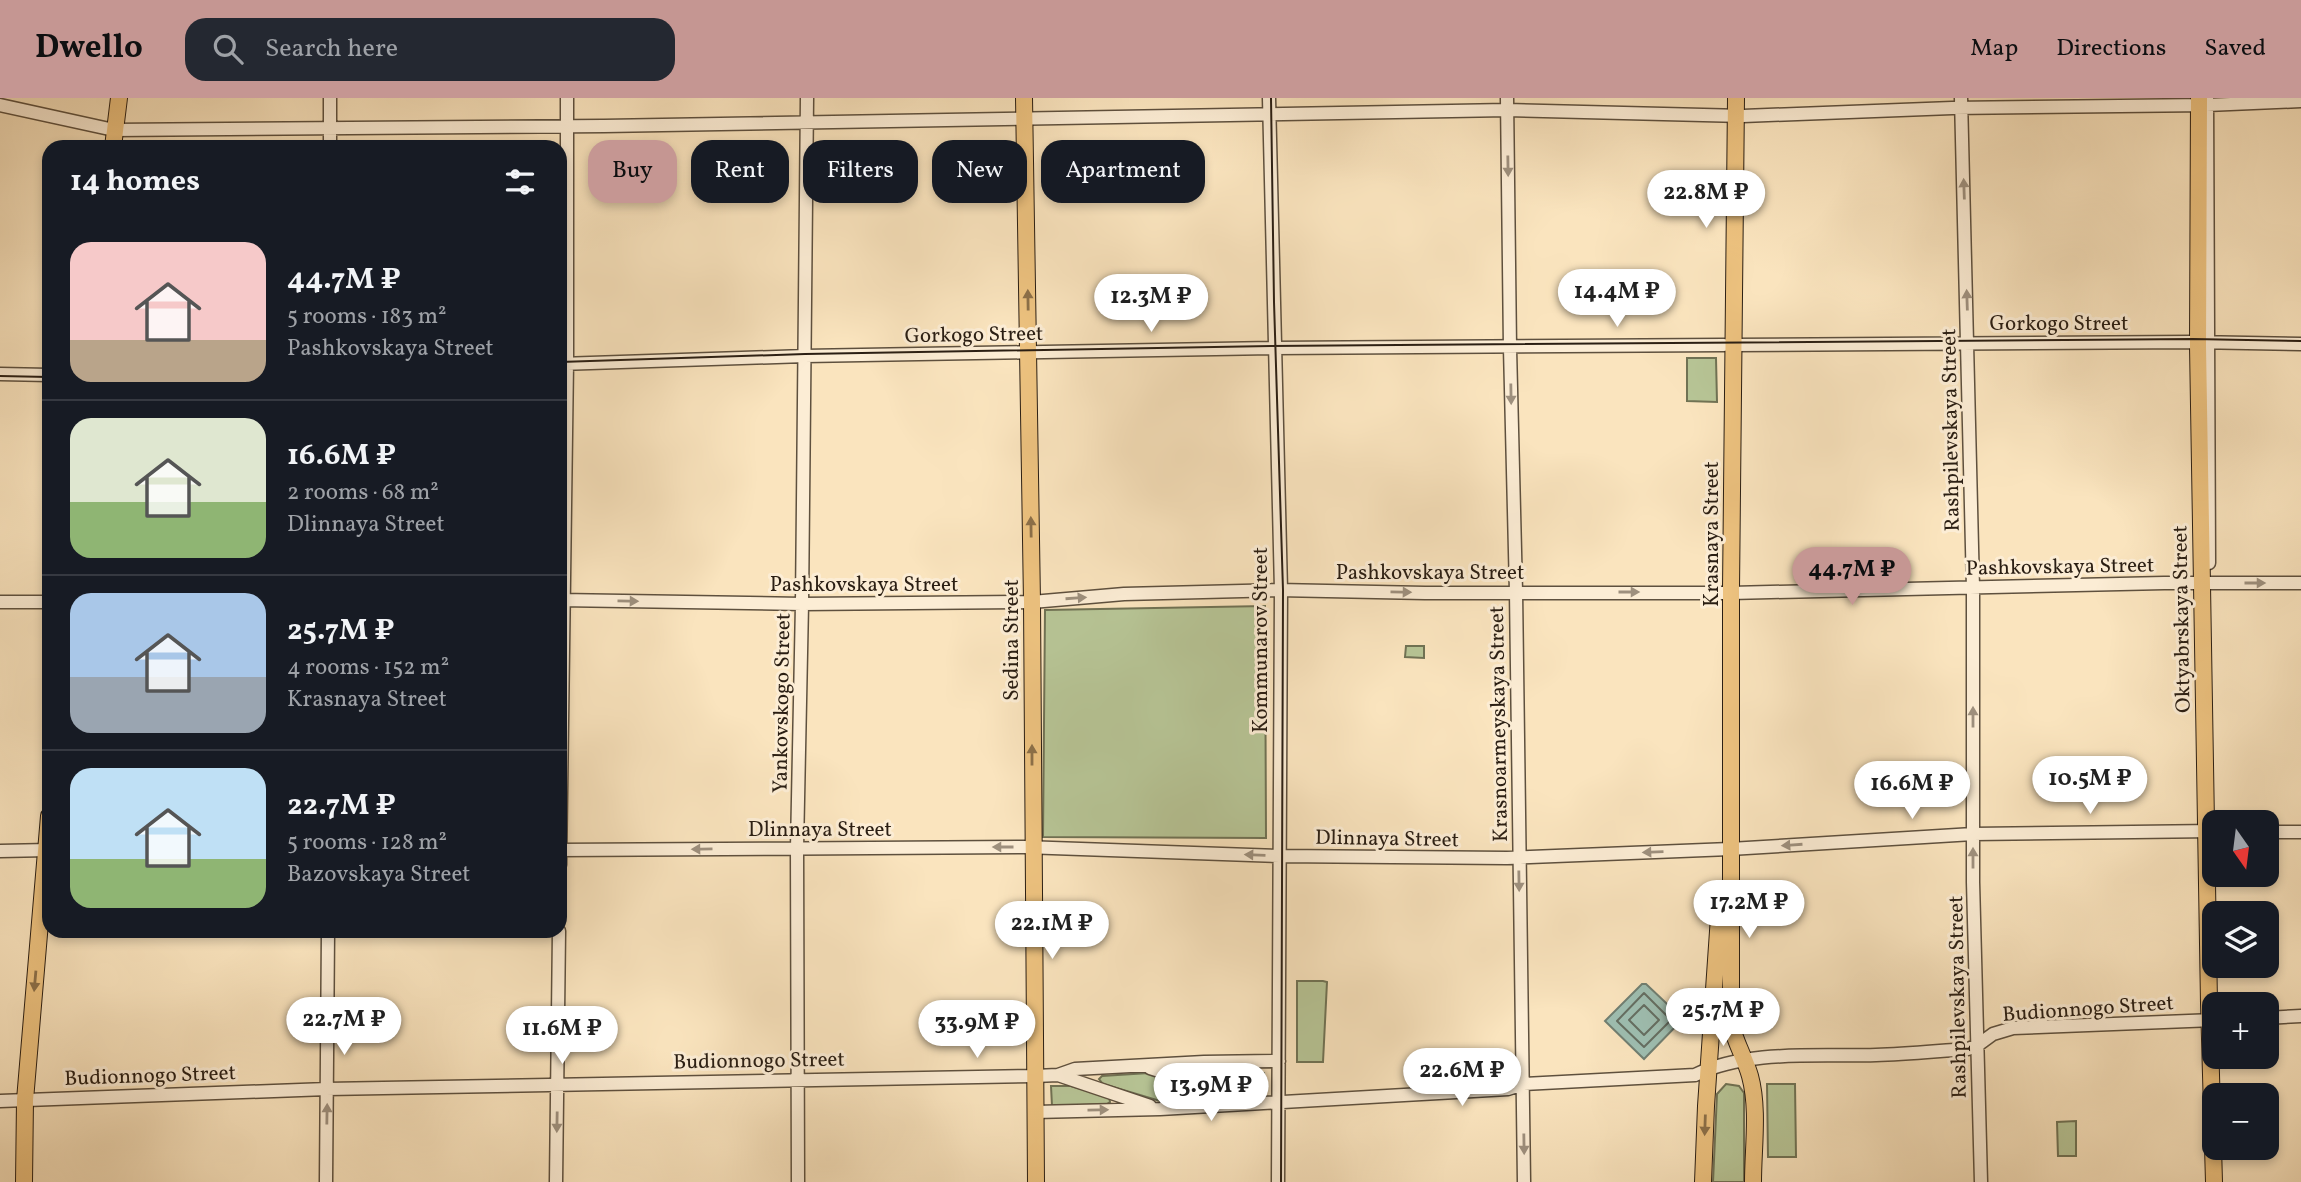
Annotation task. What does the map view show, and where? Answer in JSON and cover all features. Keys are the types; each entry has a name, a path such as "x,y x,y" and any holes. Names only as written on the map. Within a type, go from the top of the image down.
{"main road":[{"path":"113,140 119,98"},
{"name":"Sedina Street","path":"1024,98 1032,601 1036,1182"},
{"name":"Krasnaya Street","path":"1725,98 1731,116"},
{"name":"Krasnaya Street","path":"1736,98 1731,116 1726,849 1731,1024 1754,1096 1753,1182"},
{"name":"Oktyabrskaya Street","path":"2203,102 2202,342 2212,810"},
{"name":"Krasnaya Street","path":"1703,1182 1715,970 1726,849"},
{"name":"Oktyabrskaya Street","path":"2212,887 2213,992"},
{"path":"24,1182 25,1100 42,915"},
{"name":"Oktyabrskaya Street","path":"2213,1069 2214,1182"}],"street":[{"path":"330,98 330,140"},
{"path":"566,140 567,98"},
{"name":"Yankovskogo Street","path":"798,1182 797,848 807,98"},
{"name":"Kommunarov Street","path":"1269,98 1280,590 1278,1182"},
{"path":"0,105 114,130 566,126 1269,114 1507,104 1731,116 1961,103 2301,101"},
{"name":"Rashpilevskaya Street","path":"1961,103 1973,588 1973,834 1981,1182"},
{"name":"Krasnoarmeyskaya Street","path":"1507,104 1524,1182"},
{"name":"Gorkogo Street","path":"567,364 805,356 1273,348 2202,342 2301,344"},
{"path":"0,374 42,376"},
{"name":"Pashkovskaya Street","path":"567,600 802,604 1032,601 1124,594 1280,590 1727,592 2301,583"},
{"path":"0,602 42,601"},
{"name":"Dlinnaya Street","path":"567,850 1032,848 1279,856 1518,857 1726,849 1973,834 2202,828"},
{"path":"2279,832 2301,832"},
{"path":"0,851 42,850"},
{"path":"327,1182 328,938"},
{"path":"556,1182 559,938"},
{"path":"1715,970 1731,970"},
{"name":"Budionnogo Street","path":"1035,1112 1279,1103 1508,1089 1522,1084 1695,1075 1744,1061 1968,1049 1993,1034 2013,1028 2202,1016"},
{"path":"2279,1017 2301,1016"},
{"name":"Budionnogo Street","path":"0,1101 557,1083 1035,1076 1058,1075 1076,1069 1279,1061"},
{"path":"1200,1083 1197,1073 1204,1062"},
{"name":"Budionnogo Street","path":"1142,1066 1259,1104"},
{"name":"Budionnogo Street","path":"1058,1075 1160,1109"},
{"path":"2220,1160 2221,1182"}],"green space":[{"path":"1687,358 1716,358 1717,402 1687,401"},
{"path":"1265,606 1266,838 1043,837 1045,610"},
{"path":"1406,646 1424,646 1424,658 1405,657"},
{"path":"1297,981 1327,982 1323,1062 1297,1062"},
{"path":"1149,1073 1209,1093 1210,1097 1160,1101 1103,1084 1099,1079 1102,1076"},
{"path":"1206,1073 1264,1073 1265,1093 1249,1094 1205,1079"},
{"path":"1726,1084 1739,1086 1744,1093 1744,1182 1713,1182 1717,1094"},
{"path":"1767,1084 1795,1084 1796,1157 1768,1157"},
{"path":"1051,1086 1071,1086 1109,1097 1110,1102 1052,1106"},
{"path":"2076,1121 2076,1156 2058,1156 2057,1122"}],"water":[{"path":"1642,984 1646,984 1683,1019 1644,1059 1605,1021"}],"tram line":[{"path":"1271,98 1283,590 1281,1182"},
{"path":"567,362 805,354 1271,346 2193,339 2301,341"},
{"path":"0,376 42,377"}]}
